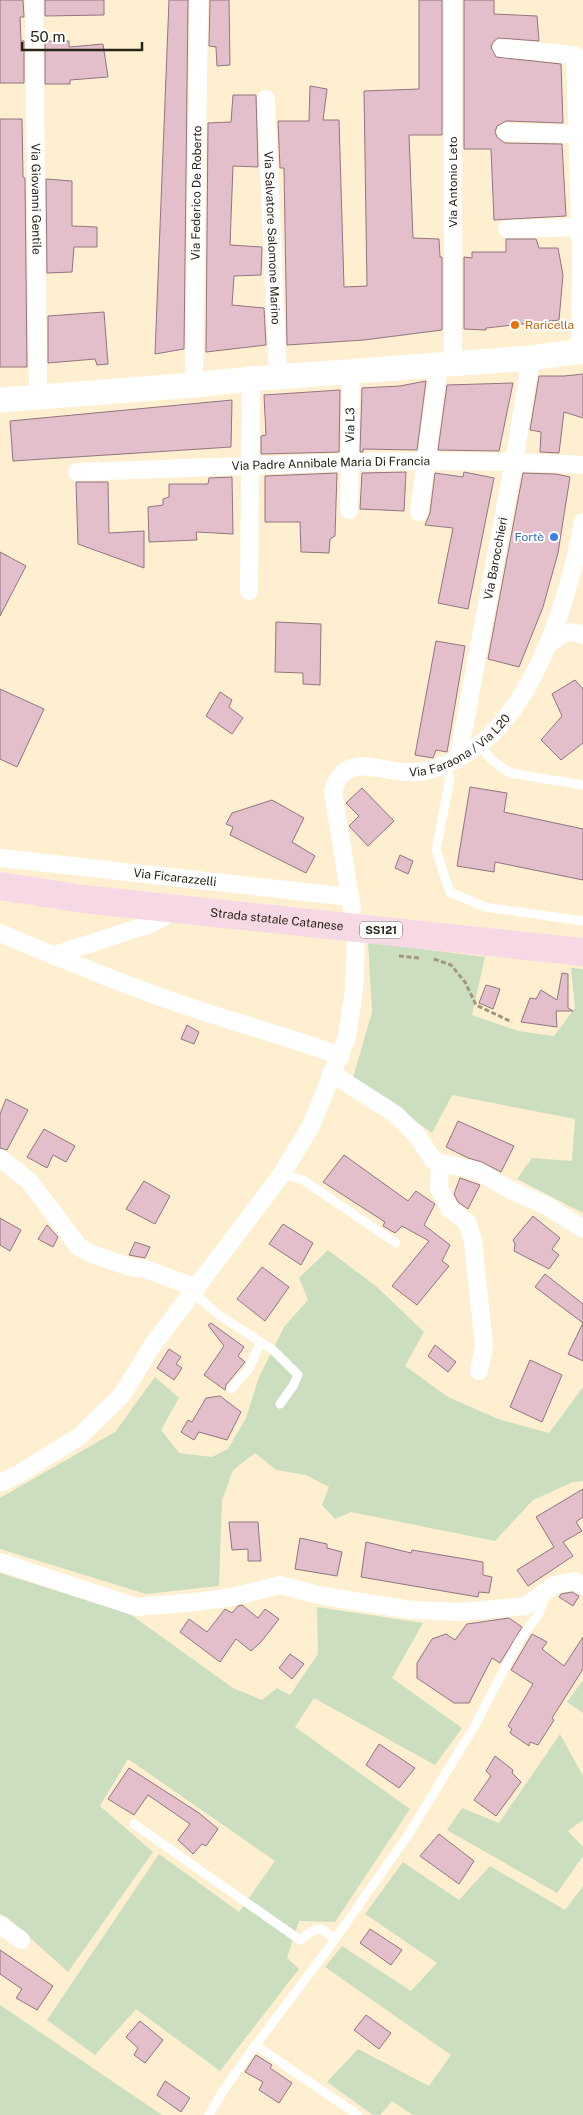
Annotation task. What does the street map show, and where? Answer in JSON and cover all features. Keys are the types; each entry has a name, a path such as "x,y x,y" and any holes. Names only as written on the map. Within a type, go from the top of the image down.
{"main road":[{"path":"0,400 531,358 582,351"},
{"name":"Strada statale Catanese","path":"0,886 178,909 583,952"}],"street":[{"name":"Via Giovanni Gentile","path":"34,0 38,397"},
{"name":"Via Federico De Roberto","path":"194,385 200,0"},
{"name":"Via Antonio Leto","path":"419,512 446,365 453,0"},
{"path":"502,48 575,55 582,351"},
{"name":"Via Salvatore Salomone Marino","path":"266,98 278,377"},
{"path":"506,132 576,134"},
{"path":"507,229 580,227"},
{"name":"Via Barocchieri","path":"451,762 514,461 531,358"},
{"name":"Via L3","path":"349,510 351,371"},
{"path":"249,591 251,379"},
{"name":"Via Padre Annibale Maria Di Francia","path":"77,472 350,462 514,461 583,465"},
{"name":"Via Faraona / Via L20","path":"351,903 333,791 337,778 354,766 418,772 451,762 479,745 504,722 518,703 548,645 579,544 583,522"},
{"path":"579,544 583,564"},
{"path":"560,608 564,619 581,633"},
{"path":"548,645 559,635 581,633"},
{"name":"Via Ficarazzelli","path":"0,858 351,903"},
{"path":"54,955 151,924 178,909"},
{"path":"0,932 54,955 192,1008 297,1040 340,1056"},
{"path":"0,1483 19,1474 80,1436 122,1395 152,1346 282,1174 311,1126 347,1037 354,988 356,940"},
{"path":"331,1073 396,1114 416,1134 434,1161 477,1171 513,1191 547,1206 583,1229"},
{"path":"0,1158 30,1182 79,1247 92,1254 130,1267 145,1269 195,1291"},
{"path":"440,1162 438,1189 450,1209 467,1222 473,1241 484,1346 480,1371"},
{"path":"0,1562 136,1606 196,1602 280,1585 318,1595 411,1610 462,1612 526,1606 554,1584 574,1581 583,1586"},
{"path":"0,1925 21,1940"}],"lane":[{"path":"479,745 492,760 510,773 583,785"},
{"path":"451,762 450,779 436,850 450,892 485,907 583,922"},
{"path":"282,1174 303,1180 396,1243"},
{"path":"195,1291 219,1315 273,1350 298,1375 293,1386 280,1404"},
{"path":"230,1389 248,1370 261,1342"},
{"path":"209,2115 255,2045 335,1939 408,1836 474,1727 519,1641 538,1615 549,1588"},
{"path":"134,1824 300,1940 312,1931 321,1929 335,1939"},
{"path":"255,2045 358,2115"}],"path":[{"path":"394,955 434,959 451,965 465,982 476,1005 512,1022"}],"green space":[{"path":"368,942 485,957 472,1015 518,1031 554,1036 575,1008 571,968 583,969 583,1213 517,1179 532,1158 572,1161 575,1119 452,1095 432,1133 353,1078 372,1012"},
{"path":"328,1250 377,1287 424,1332 405,1366 448,1397 498,1419 549,1433 583,1387 583,1481 573,1482 533,1500 495,1541 351,1512 335,1519 322,1505 329,1487 306,1475 276,1470 255,1453 233,1470 222,1500 219,1586 146,1594 0,1549 0,1498 115,1432 155,1377 179,1398 161,1430 179,1453 212,1457 228,1449 246,1418 259,1377 284,1327 308,1300 299,1278"},
{"path":"0,1573 130,1614 233,1688 262,1700 277,1688 290,1695 318,1654 317,1607 423,1623 392,1678 462,1728 435,1765 314,1698 295,1727 410,1809 335,1922 299,1921 287,1958 299,1969 220,2071 136,2009 95,2055 47,2020 159,1854 239,1912 275,1861 128,1759 100,1806 153,1852 68,1972 7,1917 0,1914"},
{"path":"583,1680 583,1713 567,1702"},
{"path":"560,1734 583,1776 583,1820 568,1831 583,1847 583,1856 557,1893 447,1830 462,1808 499,1823"},
{"path":"403,1862 459,1900 490,1866 565,1910 583,1886 583,2115 413,2115 392,2101 380,2115 373,2115 327,2082 358,2049 429,2086 451,2055 325,1967 342,1946 411,1991 437,1963 365,1914"},
{"path":"0,2005 162,2115 0,2115"}],"building":[{"path":"0,0 23,0 24,17 20,17 21,41 24,41 24,83 0,83"},
{"path":"45,0 104,0 104,15 45,16"},
{"path":"169,0 188,0 184,349 155,354"},
{"path":"210,0 229,0 230,65 217,66 216,47 209,46"},
{"path":"419,0 442,0 442,135 409,135 413,238 439,239 440,257 442,257 442,330 364,340 287,345 284,168 280,168 278,121 309,121 310,86 327,89 323,120 339,120 344,287 367,286 364,91 419,89"},
{"path":"464,0 494,0 494,14 537,16 539,41 498,38 491,47 496,57 561,64 563,123 506,121 497,126 495,132 497,137 505,143 562,144 566,216 494,220 491,149 464,149"},
{"path":"45,41 69,41 69,47 103,44 108,77 70,80 70,84 45,84"},
{"path":"233,95 256,95 258,167 233,166 230,245 262,247 262,249 261,275 234,276 232,305 264,308 266,345 206,352 208,123 231,122"},
{"path":"0,119 22,119 23,177 25,178 27,367 0,367"},
{"path":"46,179 72,181 72,226 97,227 97,247 74,247 72,272 47,273"},
{"path":"506,239 536,239 539,248 558,248 563,275 559,320 486,328 486,330 464,329 464,257 472,258 472,252 506,252"},
{"path":"104,312 108,364 97,365 95,359 48,363 48,316"},
{"path":"583,374 583,418 564,412 559,453 540,452 541,432 530,430 539,376"},
{"path":"426,381 417,450 363,449 363,452 360,452 362,388 400,386"},
{"path":"513,383 499,451 438,450 447,385"},
{"path":"340,390 339,452 261,454 261,436 266,435 264,395"},
{"path":"232,400 231,447 13,461 10,421"},
{"path":"406,472 404,511 360,509 362,473"},
{"path":"464,472 494,478 468,609 438,603 453,528 425,525 430,513 435,473 463,477"},
{"path":"337,473 335,536 330,539 329,553 301,552 300,522 265,522 265,476"},
{"path":"523,473 556,474 570,477 558,553 543,607 519,667 488,659"},
{"path":"232,477 233,534 196,532 197,540 149,542 148,507 163,505 163,499 169,497 169,484 208,484 209,478"},
{"path":"76,482 108,482 109,533 144,531 144,568 78,544"},
{"path":"0,552 26,566 0,616"},
{"path":"276,622 321,624 320,685 303,684 303,673 275,672"},
{"path":"436,641 465,646 447,752 436,750 433,758 415,755"},
{"path":"575,680 583,689 583,743 561,760 541,740 562,716 552,694"},
{"path":"0,689 44,709 17,767 0,759"},
{"path":"220,692 232,700 229,707 243,718 232,734 206,716"},
{"path":"470,787 507,793 504,812 583,829 583,880 495,862 494,872 457,866"},
{"path":"362,788 394,821 368,846 349,826 359,816 346,803"},
{"path":"272,800 304,818 292,842 315,856 306,873 230,835 233,827 226,824 232,813"},
{"path":"400,855 413,861 408,874 395,868"},
{"path":"562,973 568,974 568,1008 573,1011 556,1011 557,1027 521,1022 530,998 536,999 541,990 557,1000"},
{"path":"486,985 500,989 493,1009 479,1003"},
{"path":"187,1025 199,1032 194,1044 181,1039"},
{"path":"6,1099 28,1110 7,1150 0,1148 0,1114"},
{"path":"458,1121 514,1146 501,1172 446,1147"},
{"path":"44,1129 75,1146 66,1162 53,1155 47,1168 27,1157"},
{"path":"344,1155 408,1201 416,1191 435,1204 424,1225 450,1245 442,1261 449,1266 417,1305 392,1286 429,1241 402,1226 395,1233 383,1226 385,1222 323,1182"},
{"path":"460,1178 480,1185 468,1209 458,1202 454,1194"},
{"path":"144,1181 170,1196 155,1224 126,1209"},
{"path":"533,1216 560,1238 552,1249 559,1255 549,1269 514,1251 515,1244 513,1240"},
{"path":"0,1218 21,1230 10,1251 0,1245"},
{"path":"283,1224 313,1243 301,1265 269,1244"},
{"path":"47,1225 58,1237 53,1247 38,1239"},
{"path":"135,1242 150,1247 145,1258 129,1255"},
{"path":"262,1267 289,1287 265,1321 237,1299"},
{"path":"545,1274 583,1304 583,1323 535,1287"},
{"path":"211,1323 244,1347 238,1356 245,1362 226,1385 225,1390 204,1375 224,1346 208,1325"},
{"path":"583,1323 583,1361 568,1354"},
{"path":"435,1345 456,1362 448,1372 428,1356"},
{"path":"169,1349 181,1357 176,1364 182,1368 174,1380 157,1368"},
{"path":"530,1360 562,1375 542,1422 510,1407"},
{"path":"220,1396 241,1412 227,1440 199,1432 194,1440 181,1432 188,1420 192,1422 206,1398"},
{"path":"583,1489 583,1517 576,1522 582,1531 563,1542 573,1556 528,1586 517,1570 554,1547 536,1517"},
{"path":"229,1522 258,1522 261,1561 248,1561 248,1549 232,1550"},
{"path":"300,1538 327,1544 327,1548 342,1552 337,1576 295,1569"},
{"path":"366,1542 411,1553 412,1550 483,1562 483,1575 492,1577 489,1593 479,1592 478,1597 361,1577"},
{"path":"572,1592 579,1596 573,1606 559,1597 561,1594"},
{"path":"242,1605 258,1618 265,1609 279,1619 261,1642 251,1651 236,1639 220,1662 180,1632 189,1619 207,1632 225,1609 232,1613 238,1606"},
{"path":"509,1618 522,1627 500,1663 492,1658 469,1703 454,1703 417,1678 417,1663 432,1639 446,1634 455,1640 467,1624"},
{"path":"532,1634 547,1642 542,1649 564,1666 583,1637 583,1669 552,1718 554,1720 538,1745 530,1742 529,1746 510,1733 512,1729 508,1726 533,1684 511,1670"},
{"path":"290,1654 304,1664 292,1679 279,1668"},
{"path":"379,1744 415,1768 399,1788 366,1765"},
{"path":"495,1756 513,1770 512,1773 521,1782 496,1816 474,1800 491,1776 486,1771"},
{"path":"129,1768 199,1813 218,1829 206,1846 202,1844 193,1854 178,1840 190,1824 148,1795 134,1815 108,1799"},
{"path":"439,1834 474,1861 459,1884 420,1856"},
{"path":"370,1929 402,1950 391,1965 360,1943"},
{"path":"0,1950 53,1986 37,2010 16,1998 22,1989 0,1974"},
{"path":"366,2015 391,2033 379,2049 354,2030"},
{"path":"140,2021 163,2040 145,2063 134,2055 138,2048 126,2037"},
{"path":"256,2055 272,2065 270,2068 292,2083 279,2103 259,2090 263,2082 245,2072"},
{"path":"165,2081 190,2098 181,2112 157,2095"}],"place":[{"name":"Raricella","path":"515,325"},
{"name":"Fortè","path":"554,537"}]}
